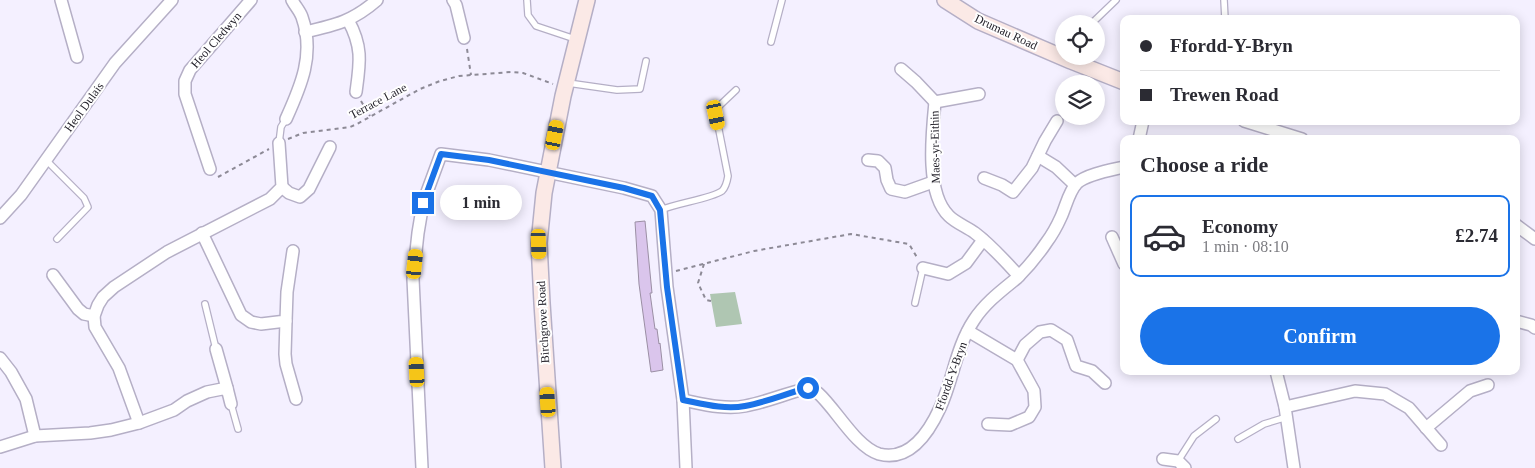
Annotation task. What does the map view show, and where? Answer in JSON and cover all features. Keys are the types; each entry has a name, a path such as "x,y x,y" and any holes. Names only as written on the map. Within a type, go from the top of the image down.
{"main road":[{"name":"Birchgrove Road","path":"553,468 539,244 544,193 565,85 587,0"},
{"name":"Drumau Road","path":"946,0 978,21 1055,53"},
{"name":"Drumau Road","path":"1083,65 1120,80"}],"street":[{"path":"61,0 77,57"},
{"name":"Heol Dulais","path":"0,218 21,195 115,63 172,0"},
{"name":"Heol Cledwyn","path":"210,169 185,94 185,81 190,70 251,0"},
{"path":"286,119 300,87 307,63 302,17 292,0"},
{"path":"305,32 348,20 377,0"},
{"path":"453,0 464,38"},
{"path":"348,20 358,45 360,60 356,92"},
{"path":"902,69 935,102 979,94"},
{"name":"Maes-yr-Eithin","path":"935,102 932,128 933,182 939,202 949,216 975,233 1000,255 1019,276"},
{"path":"984,178 1002,185 1013,192 1032,168 1055,125"},
{"path":"1257,125 1289,135"},
{"path":"280,143 282,187 289,193 300,197 309,189 330,146"},
{"path":"422,468 413,279 423,203 441,154 489,160 624,188 652,196 660,210 666,273 683,400 686,468"},
{"path":"1038,156 1056,167 1076,186 1078,182 1088,177 1120,168"},
{"path":"868,160 878,161 885,168 891,189 905,192 933,182"},
{"name":"Ffordd-Y-Bryn","path":"683,400 716,406 743,407 808,388 818,393 861,442 870,449 879,454 898,455 906,452 916,444 927,430 940,408 962,343 973,321 985,305 1019,276 1046,244 1060,219 1068,198 1076,186"},
{"path":"140,423 119,368 95,327 94,316 98,305 103,297 114,287 167,252 270,199 282,187"},
{"path":"1520,228 1535,239"},
{"path":"202,233 241,315 251,322 261,324 286,321"},
{"path":"1112,237 1120,255"},
{"path":"923,268 948,274 966,263 983,240"},
{"path":"293,251 287,292 284,354 296,399"},
{"path":"52,275 78,309 84,314 94,316"},
{"path":"1520,323 1531,325 1535,328"},
{"path":"1017,360 1025,345 1040,332 1052,330 1067,340 1076,366 1092,370 1105,383"},
{"path":"968,331 1017,360 1034,392 1034,407 1029,417 1010,425 988,424"},
{"path":"216,349 231,404"},
{"path":"0,358 11,372 26,399 34,436"},
{"path":"1277,375 1286,412 1294,468"},
{"path":"1426,428 1470,391 1488,385"},
{"path":"0,447 34,436 90,433 140,423 174,410 187,401 207,392 227,388"},
{"path":"1286,412 1355,391 1385,394 1408,408 1441,446"},
{"path":"1163,459 1181,464"}],"lane":[{"path":"527,0 528,15 536,26 576,40"},
{"path":"771,42 782,0"},
{"path":"1100,15 1116,0"},
{"path":"1224,0 1225,15"},
{"path":"565,85 617,90 640,89 646,61"},
{"path":"660,210 671,205 714,195 723,190 728,176 716,115 717,108 736,90"},
{"path":"280,143 281,127 286,119"},
{"path":"46,160 84,198 88,208 57,239"},
{"path":"915,303 923,268"},
{"path":"205,304 216,349"},
{"path":"231,404 238,429"},
{"path":"1238,439 1286,412"},
{"path":"1181,464 1194,436 1216,419"}],"path":[{"path":"464,38 472,76"},
{"name":"Terrace Lane","path":"210,169 217,178 280,143 303,133 350,126 426,86 458,76 511,72 523,73 565,85"},
{"path":"356,92 370,116"},
{"path":"666,273 754,251 852,234 909,244 923,268"},
{"path":"704,264 698,283 706,300 711,301"}],"green space":[{"path":"735,292 742,324 716,327 710,294"}],"building":[{"path":"645,221 652,293 650,293 655,329 657,329 660,343 663,370 651,372 639,284 635,222"}],"route":[{"path":"423,203 441,154 489,160 624,188 652,196 660,210 667,287 683,400 716,406 743,407 808,388"}]}
